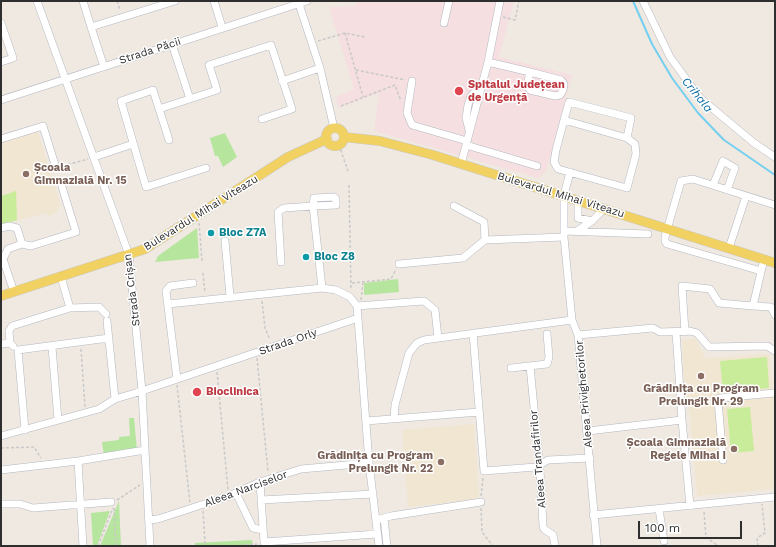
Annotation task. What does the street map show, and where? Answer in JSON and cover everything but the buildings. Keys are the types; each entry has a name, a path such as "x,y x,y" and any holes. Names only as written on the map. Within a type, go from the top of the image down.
{"main road":[{"path":"334,128 341,130 344,137 342,143 333,146 327,139 328,132 334,128"},
{"name":"Bulevardul Mihai Viteazu","path":"344,137 390,143 564,195 775,263"},
{"name":"Bulevardul Mihai Viteazu","path":"1,296 145,249 288,157 327,139"}],"street":[{"name":"Strada Crișan","path":"36,1 66,79 129,255 142,391 150,546"},
{"path":"83,1 104,67"},
{"path":"214,1 222,27"},
{"name":"Strada Păcii","path":"1,100 298,2 307,1"},
{"path":"444,23 449,1"},
{"path":"461,164 470,131 466,118 468,105 471,96 482,85 500,1"},
{"path":"643,1 670,57 700,98 754,143 775,156"},
{"path":"91,27 122,18 151,5 172,2"},
{"path":"298,2 320,68 334,128"},
{"path":"1,23 13,58 1,62"},
{"path":"172,44 190,99"},
{"path":"159,109 217,90 209,65 271,45 292,109 262,119"},
{"path":"488,62 530,72 561,80 564,84 563,90 560,94 555,96 530,90 527,86 530,72"},
{"path":"282,81 320,68"},
{"path":"412,81 407,113 412,125 537,166"},
{"path":"169,140 153,90 121,101 146,187 206,168"},
{"path":"564,120 627,138 636,144 627,188 558,169 554,162 564,120 569,102 631,118 627,138"},
{"path":"1,139 43,126 56,168"},
{"path":"94,157 133,144"},
{"path":"713,186 723,161 735,168 727,190"},
{"name":"Aleea Privighetorilor","path":"570,172 564,195 564,234 572,320 578,335 588,431 596,546"},
{"path":"761,271 668,244 665,241 667,228 681,181 693,179 775,205"},
{"path":"14,292 2,259 8,249 22,244 31,246 76,232 62,187"},
{"path":"729,248 746,196"},
{"path":"578,200 578,218 592,221"},
{"path":"281,262 278,212 284,208 313,206 322,288"},
{"path":"454,206 484,222 485,240"},
{"path":"577,231 592,221 605,208"},
{"path":"1,228 9,226 17,228 22,244"},
{"path":"399,264 463,258 485,240 564,234 577,231 648,234"},
{"path":"225,241 230,296"},
{"path":"753,306 764,259"},
{"path":"61,277 70,308"},
{"path":"177,379 166,291 168,287 193,283"},
{"path":"685,332 682,286 710,289 719,303 771,307 775,315"},
{"path":"168,304 205,298 322,288 336,290 350,297 357,306 369,463 379,546"},
{"path":"357,306 424,300 434,310 438,338"},
{"path":"24,430 18,350 10,343 9,331 12,326 70,308 99,307 106,317 115,399"},
{"name":"Strada Orly","path":"1,436 99,409 115,399 358,318"},
{"path":"394,418 395,405 409,354 417,343 424,340 572,320"},
{"path":"578,335 653,328 660,332 697,333 709,347 767,346 775,351"},
{"path":"676,332 690,506"},
{"path":"472,333 484,471 536,466 548,460 590,458"},
{"path":"512,368 547,364 549,357 547,334"},
{"path":"18,350 52,347 109,338"},
{"path":"1,344 10,343"},
{"path":"52,347 58,420"},
{"name":"Aleea Trandafirilor","path":"530,366 543,526 544,529 553,535 555,546"},
{"path":"723,460 718,400 720,398 775,393"},
{"path":"366,421 479,412"},
{"path":"588,431 682,420"},
{"path":"1,470 78,461 146,450"},
{"path":"78,461 83,546"},
{"name":"Aleea Narciselor","path":"149,520 158,519 229,496 268,479 301,469 369,463"},
{"path":"260,482 264,542 377,534"},
{"path":"236,493 253,528 263,530"},
{"path":"261,500 373,494"},
{"path":"593,515 775,496"},
{"path":"1,504 20,504 33,508 111,502"},
{"path":"376,520 481,502"},
{"path":"660,509 664,541"},
{"path":"384,518 387,546"}],"path":[{"path":"117,1 122,18"},
{"path":"497,16 514,20 519,1"},
{"path":"312,43 345,33 365,38"},
{"path":"345,33 363,97"},
{"path":"356,70 412,81"},
{"path":"341,106 394,85 407,113"},
{"path":"339,145 348,171"},
{"path":"56,168 94,157"},
{"path":"349,184 352,283 391,279 399,264"},
{"path":"198,215 202,261"},
{"path":"203,273 205,298"},
{"path":"357,306 362,297 362,281"},
{"path":"261,293 265,328 273,347"},
{"path":"80,342 85,413"},
{"path":"256,353 268,479"},
{"path":"216,366 229,496"},
{"path":"177,379 191,508"},
{"path":"1,448 34,447 46,465"},
{"path":"484,471 481,502 482,532 493,546"},
{"path":"111,502 147,481"},
{"path":"758,546 757,538 765,533 762,498"},
{"path":"703,503 706,537 718,546"},
{"path":"202,505 205,543 208,546"},
{"path":"98,546 114,506 116,546"},
{"path":"235,546 255,544 256,546"}],"shaded area":[{"name":"Spitalul Județean de Urgență","path":"356,1 514,1 499,57 572,75 546,171 538,178 374,131 379,93 339,108 336,97 354,89 329,7 355,6"},
{"name":"Școala Gimnazială Nr. 15","path":"37,130 61,206 57,208 59,211 52,215 47,216 45,213 1,225 1,142"},
{"name":"Școala Gimnazială Regele Mihai I","path":"696,339 705,358 770,354 775,408 775,489 697,496 688,397 685,397 682,340"},
{"name":"Grădinița cu Program Prelungit Nr. 22","path":"474,424 479,495 476,499 408,507 402,430"}],"green space":[{"path":"225,133 237,157 223,167 218,156 215,156 210,138"},
{"path":"16,191 17,220 1,225 1,196"},
{"path":"197,228 199,258 155,262 158,256"},
{"path":"398,279 399,292 364,295 364,283"},
{"path":"767,357 769,388 723,392 720,361"},
{"path":"750,407 754,451 731,453 727,409"},
{"path":"129,418 134,418 137,450 104,456 102,442 119,440 119,437 130,436"},
{"path":"119,501 121,546 100,546"},
{"path":"110,511 97,546 93,546 91,513"},
{"path":"252,540 253,546 195,546 195,543"}],"waterway":[{"name":"Crihala","path":"633,1 652,44 672,78 698,113 724,140 775,175"}],"place":[{"name":"Spitalul Județean de Urgență","path":"459,91"},
{"name":"Școala Gimnazială Nr. 15","path":"26,174"},
{"name":"Bloc Z7A","path":"211,233"},
{"name":"Bloc Z8","path":"306,257"},
{"name":"Grădinița cu Program Prelungit Nr. 29","path":"701,376"},
{"name":"Bioclinica","path":"197,392"},
{"name":"Școala Gimnazială Regele Mihai I","path":"734,449"},
{"name":"Grădinița cu Program Prelungit Nr. 22","path":"441,462"}]}
